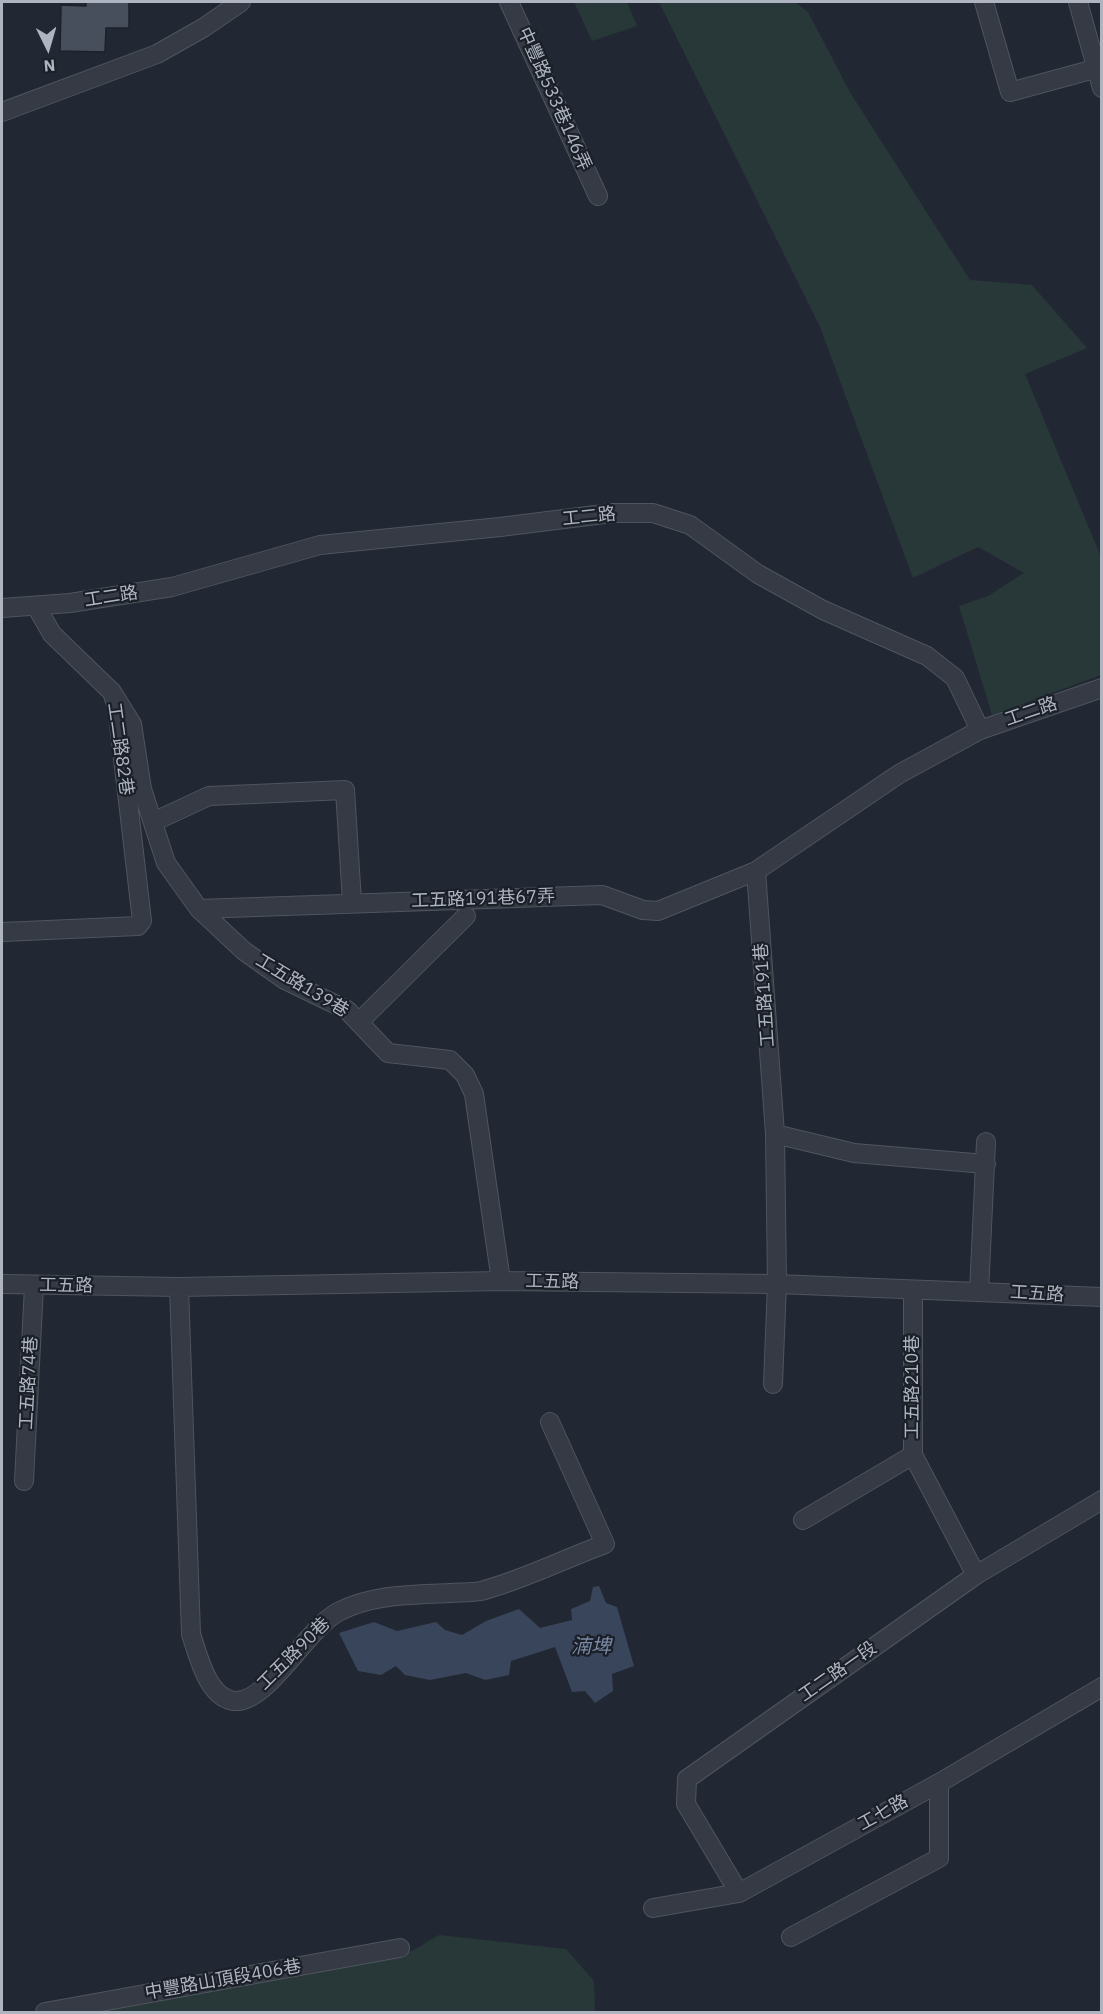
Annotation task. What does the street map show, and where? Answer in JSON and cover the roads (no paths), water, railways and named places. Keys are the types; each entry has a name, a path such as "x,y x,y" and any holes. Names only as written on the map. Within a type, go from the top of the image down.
{"street":[{"path":"2,112 157,54 203,28 241,2"},
{"name":"中豐路533巷146弄","path":"509,2 598,195"},
{"path":"984,2 1010,92 1099,68"},
{"path":"1078,2 1099,68 1101,88"},
{"name":"工二路","path":"2,608 70,603 172,586 320,545 612,513 653,513 690,525 758,574 823,610 927,656 955,678 980,730 1101,688"},
{"name":"工二路82巷","path":"2,932 138,926 142,921 117,707 112,692 52,634 36,606"},
{"name":"工五路139巷","path":"112,692 132,724 142,789 166,863 199,909 244,951 285,980 347,1010 388,1053 450,1060 465,1075 474,1094 501,1281"},
{"path":"756,871 899,774 980,730"},
{"path":"153,822 209,796 345,790 352,902"},
{"name":"工五路191巷67弄","path":"199,909 602,895 643,910 658,911 756,871"},
{"name":"工五路191巷","path":"756,871 775,1134 777,1284 773,1384"},
{"path":"359,1022 466,916"},
{"path":"775,1134 854,1153 986,1164"},
{"path":"979,1292 986,1142"},
{"name":"工五路","path":"2,1284 179,1287 501,1281 777,1284 1101,1298"},
{"name":"工五路74巷","path":"24,1481 34,1286"},
{"name":"工五路90巷","path":"179,1287 191,1634 207,1681 221,1694 235,1701 247,1699 273,1680 317,1628 336,1613 366,1600 480,1591 605,1544 550,1422"},
{"name":"工五路210巷","path":"913,1291 914,1455 976,1575"},
{"path":"803,1520 914,1455"},
{"name":"工二路一段","path":"739,1893 686,1804 687,1779 976,1575 1101,1500"},
{"name":"工七路","path":"653,1908 739,1893 939,1783 1101,1688"},
{"path":"791,1937 939,1858 939,1783"},
{"name":"中豐路山頂段406巷","path":"45,2013 400,1948"}],"water":[{"name":"湳埤","path":"599,1586 606,1603 617,1607 634,1666 612,1674 613,1691 595,1703 585,1691 572,1692 555,1647 511,1661 509,1675 485,1680 466,1673 430,1680 405,1675 396,1666 381,1675 358,1671 339,1633 374,1622 397,1631 436,1622 445,1630 462,1635 486,1621 519,1609 540,1628 572,1620 571,1609 590,1601 593,1587"}]}
